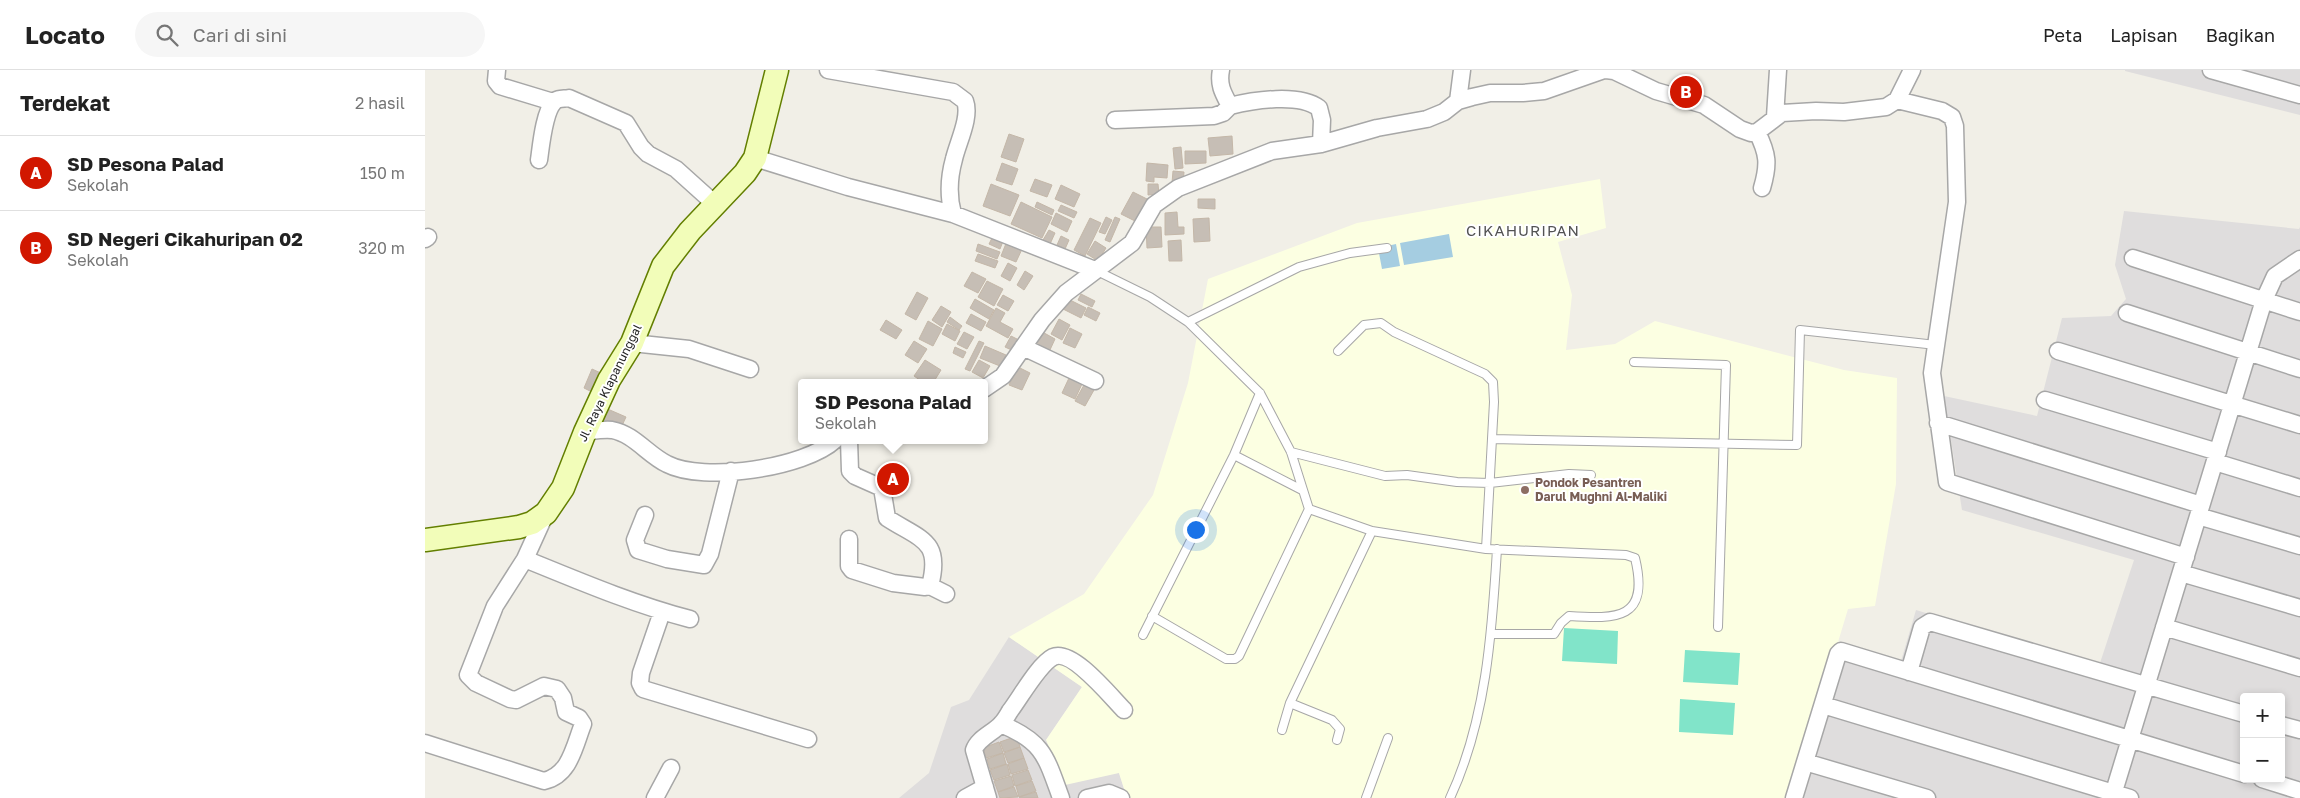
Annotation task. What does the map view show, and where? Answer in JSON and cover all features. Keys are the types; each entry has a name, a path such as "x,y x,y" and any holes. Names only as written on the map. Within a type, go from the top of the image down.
{"street":[{"path":"497,70 497,81 500,86 553,102"},
{"name":"Jl. Raya Klapanunggal","path":"425,540 519,527 532,523 546,513 563,488 585,432 609,380 632,343 663,266 685,237 745,173 755,158 777,70"},
{"path":"828,70 953,92 965,100 967,110 953,160 950,181 950,201 953,214"},
{"path":"1221,70 1219,80 1221,90 1230,106"},
{"path":"1458,101 1462,70"},
{"path":"988,386 1003,376 1042,320 1066,293 1132,244 1154,205 1178,188 1263,153 1321,144 1377,128 1438,116 1458,101 1490,93 1544,91 1605,70 1614,71 1656,91 1704,105 1741,129 1751,133 1757,132 1775,117 1791,112 1844,112 1886,107 1897,100 1912,70"},
{"path":"1775,117 1778,70"},
{"path":"2211,70 2300,96"},
{"path":"539,160 548,113 553,102 569,98 626,122 641,147 648,154 676,170 716,205"},
{"path":"1115,120 1214,116 1223,113 1230,106 1264,100 1293,100 1313,104 1319,108 1321,144"},
{"path":"1897,100 1942,111 1952,116 1955,126 1957,202 1932,373 1946,478 1949,484 2186,557"},
{"path":"1757,132 1767,157 1767,172 1762,188"},
{"path":"755,158 848,187 953,214 1095,270"},
{"path":"2133,258 2300,312"},
{"path":"2113,796 2264,300 2275,276 2300,259"},
{"path":"2127,313 2300,369"},
{"path":"632,343 689,350 750,369"},
{"path":"1023,347 1095,381"},
{"path":"2059,351 2300,425"},
{"path":"2045,400 2216,457 2300,488"},
{"path":"1939,423 2300,546"},
{"path":"585,432 612,430 631,438 667,464 680,469 705,474 796,461 817,454 830,444"},
{"path":"849,444 850,471 882,488 887,518 929,545 935,558 930,586"},
{"path":"645,515 635,540 635,546 639,550 667,559 704,566 710,554 731,471"},
{"path":"425,743 544,782 559,776 566,769 583,724 579,718 566,712 563,698 557,689 544,686 516,700 510,700 476,683 468,675 495,606 525,559 546,513"},
{"path":"849,539 849,566 852,570 893,583 925,588 930,586 946,594"},
{"path":"525,559 662,612 690,619"},
{"path":"2181,573 2300,608"},
{"path":"662,612 641,673 640,683 643,689 809,739"},
{"path":"1909,672 1922,627 1930,622 2240,713"},
{"path":"2164,627 2300,668"},
{"path":"1794,798 1838,654 1841,651 2240,773"},
{"path":"965,798 987,793 974,750 976,745 1001,724 1052,657 1063,655 1085,670 1124,710"},
{"path":"1823,705 2113,796 2130,798"},
{"path":"1001,724 1021,732 1034,741 1047,759 1061,798"},
{"path":"2285,726 2300,730"},
{"path":"1805,762 1927,798"},
{"path":"655,798 671,768"},
{"path":"2275,783 2300,791"},
{"path":"1087,798 1109,793 1121,798"}],"lane":[{"path":"1188,322 1299,267 1350,253 1387,248"},
{"path":"1095,270 1150,298 1188,322 1260,392 1291,452 1309,509 1239,656 1235,659 1226,659 1152,616"},
{"path":"1338,351 1364,325 1381,323 1394,332 1485,374 1493,382 1494,402 1486,549"},
{"path":"1492,439 1797,445 1800,330 1936,345"},
{"path":"1634,362 1726,365 1719,627"},
{"path":"1143,635 1234,455 1260,392"},
{"path":"1291,452 1385,476 1407,475 1457,482 1490,483 1569,474 1591,475"},
{"path":"1234,455 1302,490"},
{"path":"1309,509 1372,531 1486,549 1626,555 1635,558 1638,595 1632,608 1623,614 1604,618 1569,616 1561,623 1555,634 1492,634"},
{"path":"1282,730 1290,703 1372,531"},
{"path":"1450,798 1457,783 1476,723 1492,634 1497,550"},
{"path":"1290,703 1334,722 1341,729 1337,740"},
{"path":"1365,798 1388,738"}],"shaded area":[{"path":"2125,70 2300,70 2300,115 2125,71"},
{"name":"Pondok Pesantren Darul Mughni Al-Maliki","path":"1600,179 1606,228 1558,242 1572,295 1566,350 1615,344 1655,321 1844,370 1897,378 1896,484 1875,606 1848,609 1791,798 1127,798 1119,773 1065,785 1046,740 1082,687 1009,637 1084,594 1153,495 1188,383 1208,279 1357,223"},
{"path":"2124,211 2299,229 2300,227 2300,798 1791,798 1838,646 1901,661 1916,610 2099,666 2134,560 1962,510 1944,396 2037,416 2062,318 2111,316 2126,299 2115,265"},
{"path":"1009,637 1082,687 1046,740 1119,773 1127,798 899,798 929,773 951,707 969,700"}],"green space":[{"path":"1564,628 1618,631 1617,664 1562,661"},
{"path":"1685,650 1740,653 1738,685 1683,682"},
{"path":"1680,699 1735,703 1733,735 1679,732"}],"water":[{"path":"1449,234 1453,257 1404,265 1400,243"},
{"path":"1396,244 1400,266 1382,269 1378,248"}],"building":[{"path":"1009,134 1024,139 1016,162 1001,157"},
{"path":"1232,136 1233,154 1210,156 1208,138"},
{"path":"1181,147 1183,168 1175,169 1173,148"},
{"path":"1185,151 1206,151 1206,163 1185,164"},
{"path":"1002,163 1018,169 1012,185 996,180"},
{"path":"1147,163 1168,165 1167,178 1154,177 1154,182 1146,181"},
{"path":"1173,171 1184,172 1183,184 1172,183"},
{"path":"1035,179 1052,185 1047,197 1030,191"},
{"path":"991,184 1019,195 1010,216 983,206"},
{"path":"1148,184 1158,184 1159,194 1148,195"},
{"path":"1061,185 1080,194 1074,207 1055,199"},
{"path":"1133,192 1149,200 1137,222 1121,214"},
{"path":"1198,199 1215,199 1215,209 1198,208"},
{"path":"1021,202 1052,217 1042,238 1011,224"},
{"path":"1037,202 1054,210 1052,215 1035,207"},
{"path":"1061,205 1077,212 1074,218 1058,211"},
{"path":"1177,212 1178,227 1184,227 1184,234 1165,235 1165,213"},
{"path":"1056,213 1072,221 1067,232 1051,224"},
{"path":"1106,217 1112,220 1105,234 1099,232"},
{"path":"1115,217 1120,219 1110,242 1105,240"},
{"path":"1090,218 1101,223 1085,256 1074,250"},
{"path":"1209,218 1210,241 1194,242 1193,219"},
{"path":"1146,227 1161,227 1162,247 1147,248"},
{"path":"1049,230 1055,233 1050,244 1043,240"},
{"path":"995,232 1005,236 1000,249 989,244"},
{"path":"1061,236 1069,240 1065,249 1057,245"},
{"path":"1181,240 1182,261 1169,261 1168,241"},
{"path":"1007,241 1023,247 1016,262 1001,256"},
{"path":"1095,241 1106,248 1098,261 1087,254"},
{"path":"978,244 1000,252 997,259 976,251"},
{"path":"978,254 998,261 995,268 975,261"},
{"path":"1008,263 1017,268 1010,281 1001,276"},
{"path":"1025,271 1033,276 1024,290 1017,285"},
{"path":"972,272 986,279 978,293 964,286"},
{"path":"987,281 1003,289 994,306 978,297"},
{"path":"917,292 928,298 916,320 905,314"},
{"path":"1081,294 1095,301 1092,307 1078,300"},
{"path":"1003,295 1014,301 1008,311 997,305"},
{"path":"975,299 994,310 989,319 970,308"},
{"path":"1068,299 1086,308 1081,318 1063,309"},
{"path":"941,306 951,312 942,327 932,320"},
{"path":"1088,307 1100,313 1096,321 1084,315"},
{"path":"996,308 1005,313 1000,322 1013,329 1008,338 986,326"},
{"path":"971,314 986,322 981,331 966,323"},
{"path":"950,317 962,326 959,330 947,322"},
{"path":"1059,319 1070,325 1062,340 1051,334"},
{"path":"886,320 902,330 896,339 880,330"},
{"path":"928,321 942,329 933,346 919,339"},
{"path":"947,324 960,331 955,341 942,334"},
{"path":"1070,328 1082,334 1075,348 1063,343"},
{"path":"1037,329 1055,339 1049,352 1030,342"},
{"path":"964,332 974,337 967,349 957,344"},
{"path":"1011,336 1021,341 1016,352 1005,347"},
{"path":"914,341 927,349 918,363 905,355"},
{"path":"979,341 984,343 970,371 965,369"},
{"path":"985,346 1006,355 1000,366 980,358"},
{"path":"955,347 966,352 963,358 953,353"},
{"path":"925,360 941,370 935,379 918,379 914,376"},
{"path":"979,360 990,366 983,378 972,372"},
{"path":"1018,367 1030,373 1022,390 1009,385"},
{"path":"592,369 603,374 594,393 584,388"},
{"path":"1069,378 1082,384 1075,399 1062,393"},
{"path":"1084,385 1094,390 1085,406 1075,401"},
{"path":"603,407 626,417 619,432 597,422"},
{"path":"1017,736 1020,747 1004,752 1000,742"},
{"path":"999,742 1003,753 986,758 983,748"},
{"path":"1020,747 1024,758 1008,763 1004,753"},
{"path":"1003,753 1006,764 990,769 987,759"},
{"path":"1024,758 1028,769 1011,774 1008,764"},
{"path":"1007,764 1010,775 994,780 990,770"},
{"path":"1028,770 1032,780 1015,786 1012,775"},
{"path":"1011,776 1014,786 998,792 994,781"},
{"path":"1032,781 1036,791 1019,797 1016,786"},
{"path":"1014,787 1018,797 1000,798 998,792"},
{"path":"1036,792 1038,798 1019,797"}],"place":[{"name":"SD Negeri Cikahuripan 02","path":"1686,92"},
{"name":"SD Pesona Palad","path":"893,479"},
{"name":"Pondok Pesantren Darul Mughni Al-Maliki","path":"1525,490"}],"district":[{"name":"CIKAHURIPAN","path":"1523,231"}]}
